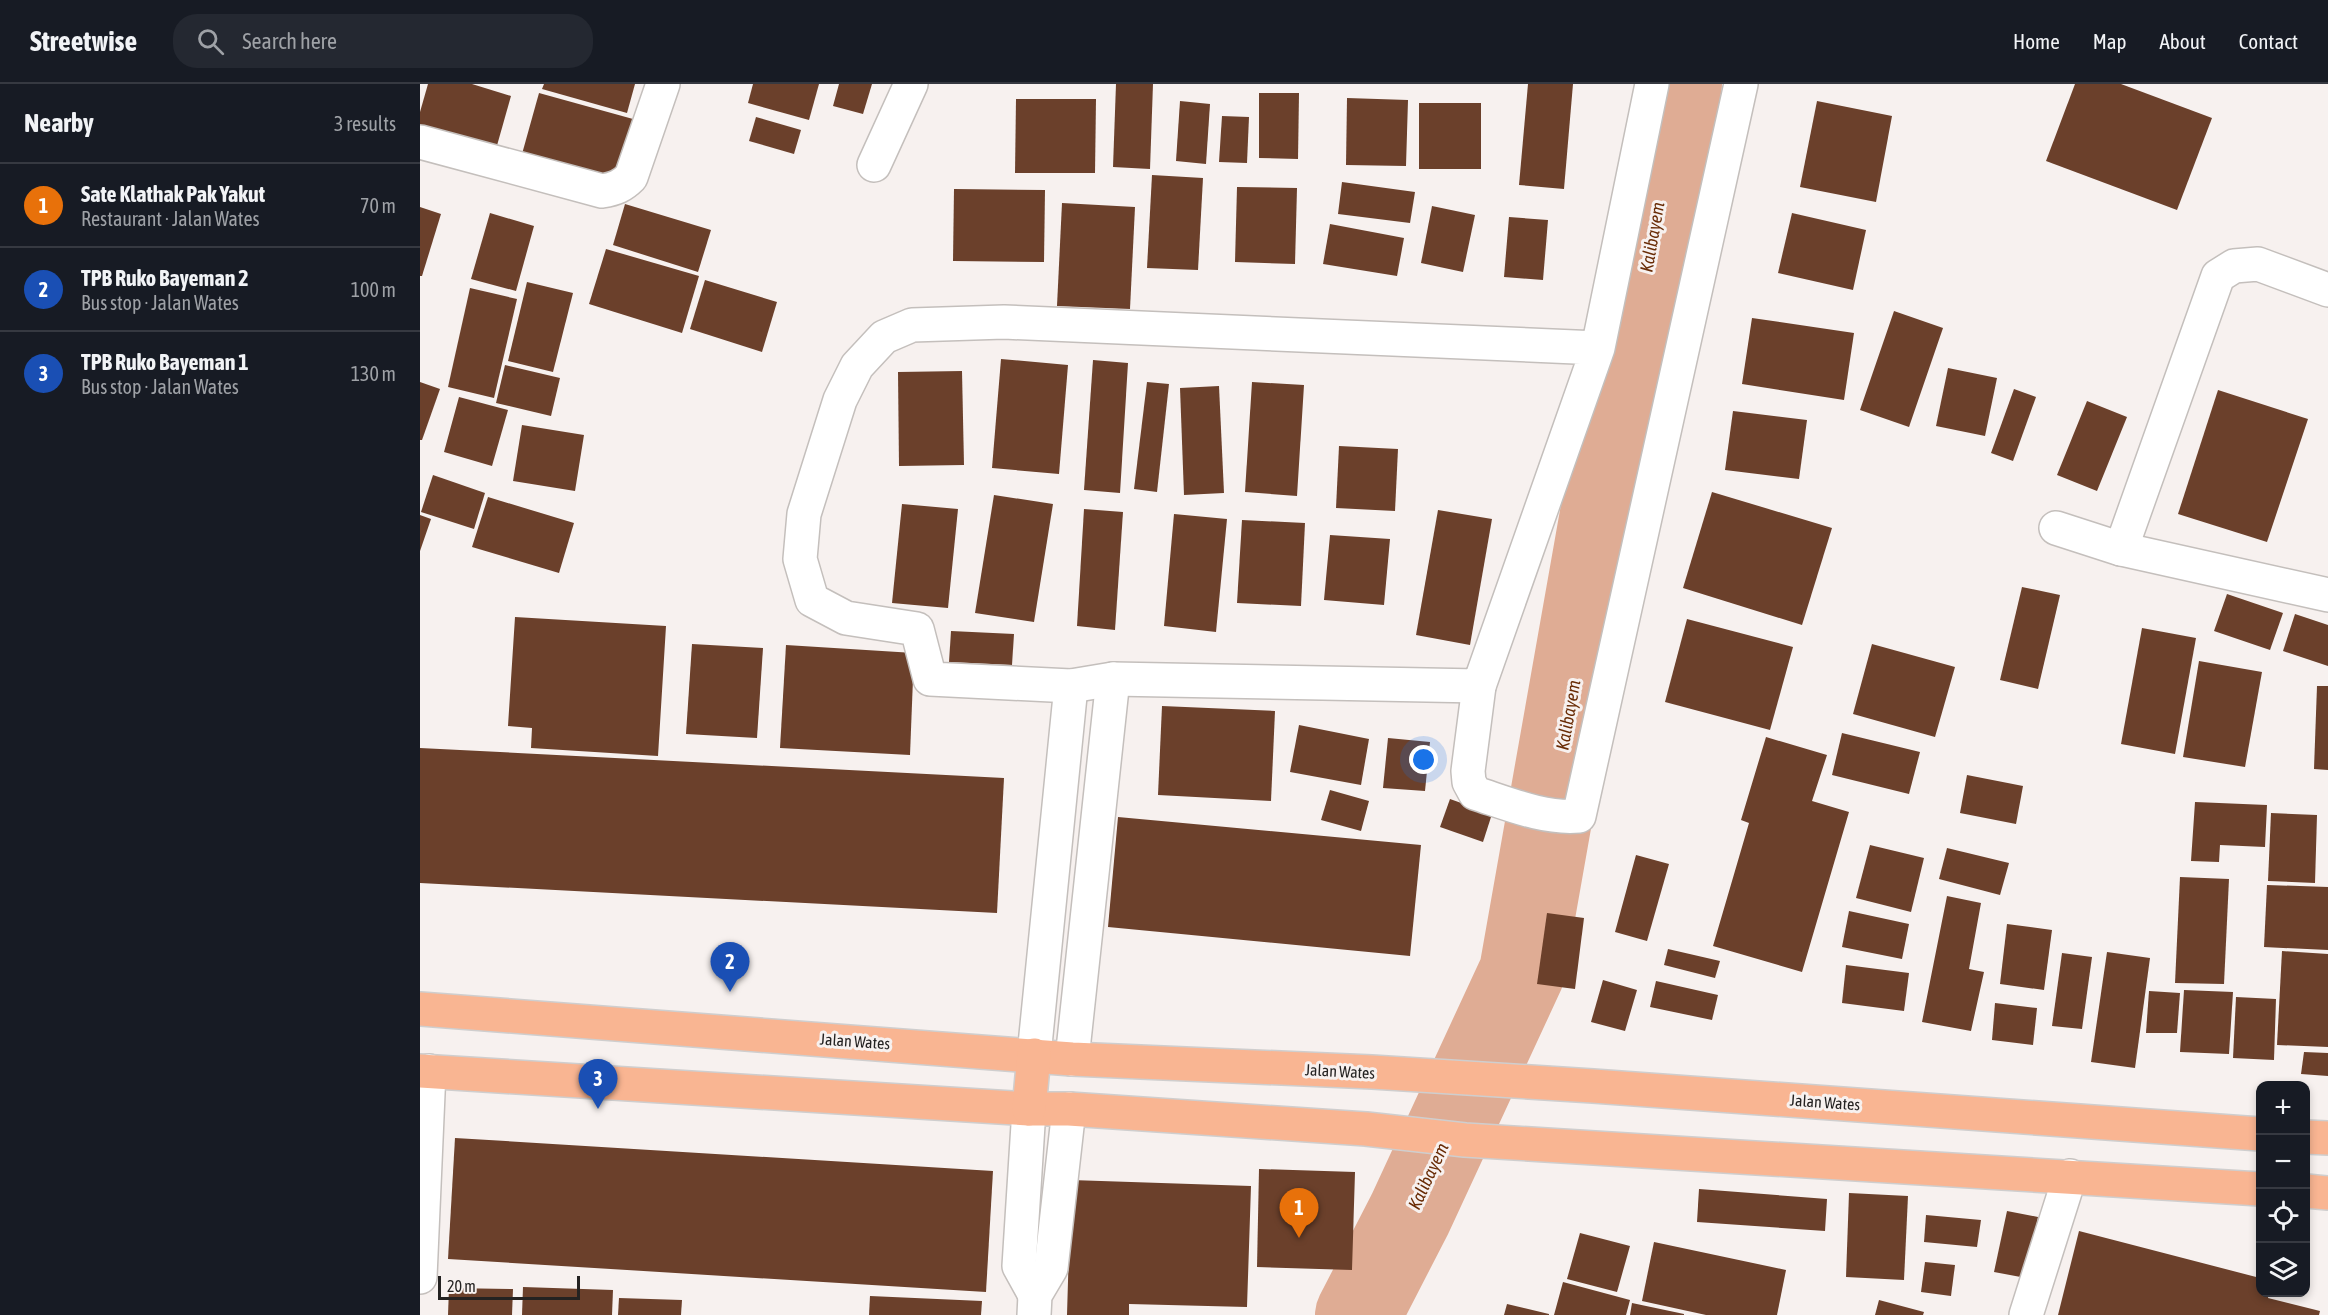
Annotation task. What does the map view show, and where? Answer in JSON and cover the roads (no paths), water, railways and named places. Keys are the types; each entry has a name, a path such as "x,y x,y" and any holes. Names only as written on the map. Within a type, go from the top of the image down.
{"main road":[{"name":"Jalan Wates","path":"420,1009 1072,1059 1372,1072 2256,1134"},
{"path":"1029,1110 1034,1055"},
{"path":"1069,1109 1072,1059"},
{"path":"425,1071 1029,1110 1069,1109 1366,1129 1465,1140 2256,1189"},
{"path":"2310,1137 2328,1138"},
{"path":"2310,1191 2328,1193"}],"street":[{"path":"420,142 602,191 614,189 631,177 663,84"},
{"path":"874,165 911,84"},
{"path":"1652,84 1598,348 1479,686 1468,771 1471,788 1475,794 1560,818 1579,816 1741,84"},
{"path":"2121,549 2218,276 2234,266 2258,264 2328,290"},
{"path":"1479,686 1113,680 1071,686 930,679 917,629 846,618 812,600 800,559 804,514 840,400 857,366 884,336 912,325 1004,322 1598,348"},
{"path":"2056,528 2121,549 2328,595"},
{"path":"1072,1059 1113,680"},
{"path":"1034,1055 1071,686"},
{"path":"420,1277 425,1071"},
{"path":"1035,1305 1051,1268 1069,1109"},
{"path":"1029,1110 1018,1266 1035,1305"},
{"path":"2026,1315 2070,1176"}],"waterway":[{"name":"Kalibayem","path":"1358,1315 1410,1214 1522,972 1679,84"}],"place":[{"name":"TPB Ruko Bayeman 2","path":"730,992"},
{"name":"TPB Ruko Bayeman 1","path":"598,1109"},
{"name":"Sate Klathak Pak Yakut","path":"1299,1238"}]}
